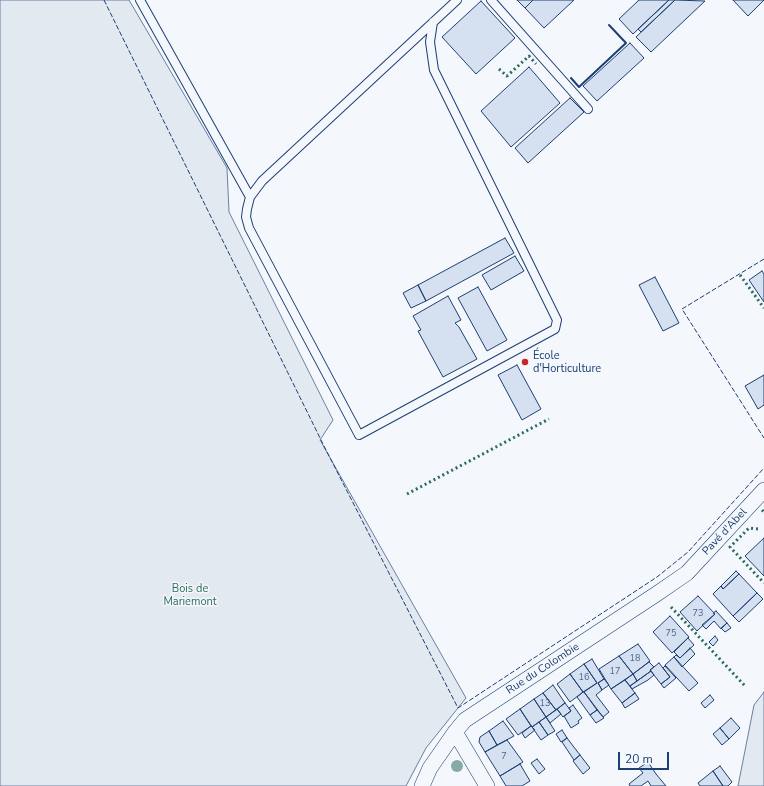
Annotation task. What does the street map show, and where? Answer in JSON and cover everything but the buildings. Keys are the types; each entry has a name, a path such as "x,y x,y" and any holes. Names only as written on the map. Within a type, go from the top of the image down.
{"street":[{"name":"Pavé d'Abel","path":"687,573 764,490"},
{"name":"Rue du Colombie","path":"422,786 430,768 465,720 687,573"},
{"path":"455,732 487,786"}],"lane":[{"path":"140,0 250,197"},
{"path":"433,22 430,42 434,70 557,320 555,329 359,435 250,228 246,216 250,197 262,181 433,22 457,0"},
{"path":"491,0 588,109"}],"green space":[{"name":"Bois de Mariemont","path":"0,0 129,0 227,168 229,212 333,420 320,440 466,698 426,748 406,786 0,786"},
{"path":"764,692 764,786 738,786 754,705"}],"hedge":[{"path":"499,69 507,76 529,56 536,64"},
{"path":"740,275 764,308"},
{"path":"407,494 549,419"},
{"path":"758,529 749,528 730,547 764,583"},
{"path":"671,607 746,687"}],"fence":[{"path":"104,0 324,446 458,708 657,577 688,552 764,468"},
{"path":"764,259 682,309 764,438"}],"wall":[{"path":"571,78 579,87 626,43 609,25"}],"place":[{"name":"École d'Horticulture","path":"525,362"}]}
